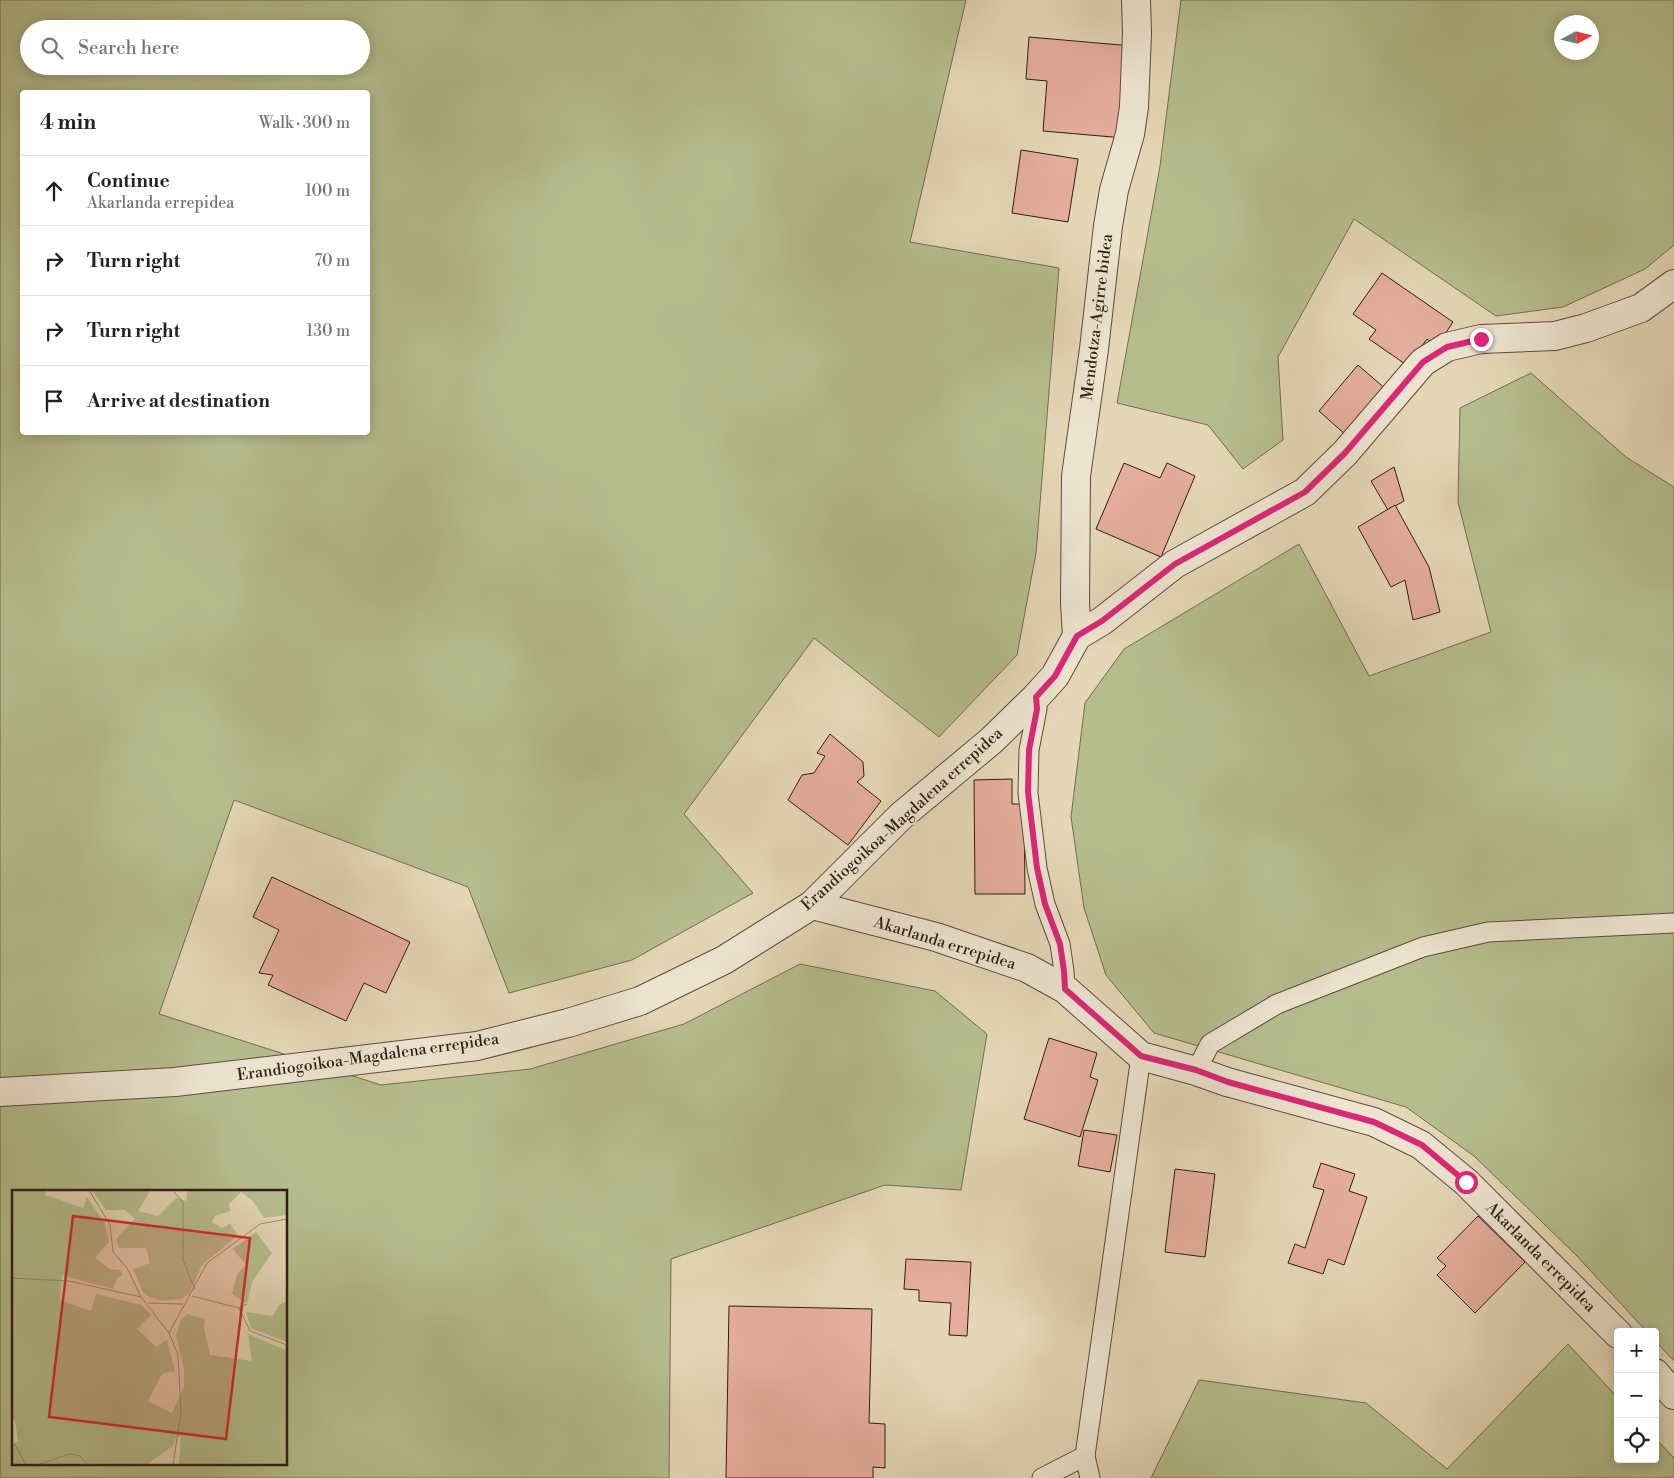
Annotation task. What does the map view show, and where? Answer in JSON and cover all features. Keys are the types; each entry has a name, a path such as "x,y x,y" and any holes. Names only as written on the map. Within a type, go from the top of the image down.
{"street":[{"name":"Mendotza-Agirre bidea","path":"1077,636 1075,603 1076,476 1094,349 1108,226 1114,190 1130,134 1134,107 1138,33 1136,0"},
{"path":"1077,636 1102,621 1175,564 1305,492 1345,453 1423,362 1447,347 1481,339 1555,336 1586,328 1640,308 1674,284"},
{"name":"Erandiogoikoa-Magdalena errepidea","path":"0,1092 174,1082 477,1046 568,1023 640,1001 724,960 812,905 902,816 992,740 1036,697 1055,676 1077,636"},
{"name":"Akarlanda errepidea","path":"812,905 936,937 1027,968 1065,989 1141,1056 1196,1070 1228,1082 1374,1122 1422,1145 1466,1182 1614,1330"},
{"path":"1659,1378 1674,1395"}],"lane":[{"path":"1036,697 1037,709 1029,750 1028,792 1037,868 1045,904 1060,944 1065,989"},
{"path":"1196,1070 1210,1044 1277,1004 1423,947 1488,932 1674,922"},
{"path":"1090,1478 1085,1456 1141,1056"},
{"path":"1042,1478 1085,1456"}],"green space":[{"path":"0,0 966,0 910,242 1059,268 1036,553 1017,655 939,737 814,638 684,814 753,893 632,960 509,993 468,887 234,800 159,1014 381,1085 530,1069 684,1024 800,964 935,991 987,1034 961,1190 885,1185 671,1259 669,1478 0,1478"},
{"path":"1181,0 1674,0 1674,245 1645,269 1563,307 1496,316 1354,219 1278,357 1283,440 1243,469 1208,425 1117,403 1160,166"},
{"path":"1531,373 1626,457 1674,487 1674,1361 1659,1345 1659,1328 1643,1328 1577,1256 1474,1156 1406,1107 1154,1033 1106,975 1084,908 1071,817 1085,703 1124,649 1299,544 1369,676 1491,632 1458,502 1460,408"},
{"path":"1568,1344 1614,1394 1614,1463 1659,1463 1659,1442 1674,1458 1674,1478 1151,1478 1199,1380 1366,1403 1447,1469"}],"building":[{"path":"1029,37 1132,46 1124,138 1043,131 1047,81 1026,79"},
{"path":"1021,150 1078,159 1068,222 1012,213"},
{"path":"1382,273 1453,322 1437,346 1427,339 1408,366 1369,339 1376,330 1353,314"},
{"path":"1358,365 1388,391 1348,437 1319,411"},
{"path":"1124,463 1160,478 1167,463 1195,476 1161,557 1096,529"},
{"path":"1394,467 1404,501 1388,510 1371,481"},
{"path":"1395,505 1429,567 1440,612 1413,620 1405,580 1391,587 1358,527"},
{"path":"830,734 863,762 864,776 857,782 881,801 848,845 788,800 802,775 814,773 825,756 817,753"},
{"path":"1012,779 1012,804 1024,804 1025,894 975,894 974,780"},
{"path":"272,877 410,942 386,993 364,983 346,1021 268,985 273,975 259,973 279,930 253,917"},
{"path":"1049,1038 1097,1053 1090,1077 1098,1080 1080,1137 1024,1119"},
{"path":"1084,1130 1117,1135 1110,1172 1078,1166"},
{"path":"1321,1163 1355,1174 1349,1191 1367,1197 1344,1265 1328,1259 1323,1274 1288,1263 1295,1244 1305,1248 1324,1190 1313,1187"},
{"path":"1175,1169 1215,1174 1205,1257 1165,1252"},
{"path":"1478,1216 1525,1262 1475,1313 1437,1275 1446,1266 1437,1258"},
{"path":"906,1259 971,1262 967,1336 949,1335 951,1303 919,1301 919,1290 904,1289"},
{"path":"729,1306 872,1309 869,1423 885,1424 885,1468 873,1467 873,1478 726,1478"}],"route":[{"path":"1466,1182 1422,1145 1374,1122 1228,1082 1196,1070 1141,1056 1105,1026 1065,989 1060,944 1045,904 1037,868 1028,792 1029,750 1037,709 1036,697 1055,676 1077,636 1102,621 1175,564 1305,492 1345,453 1423,362 1447,347 1481,339"}]}
